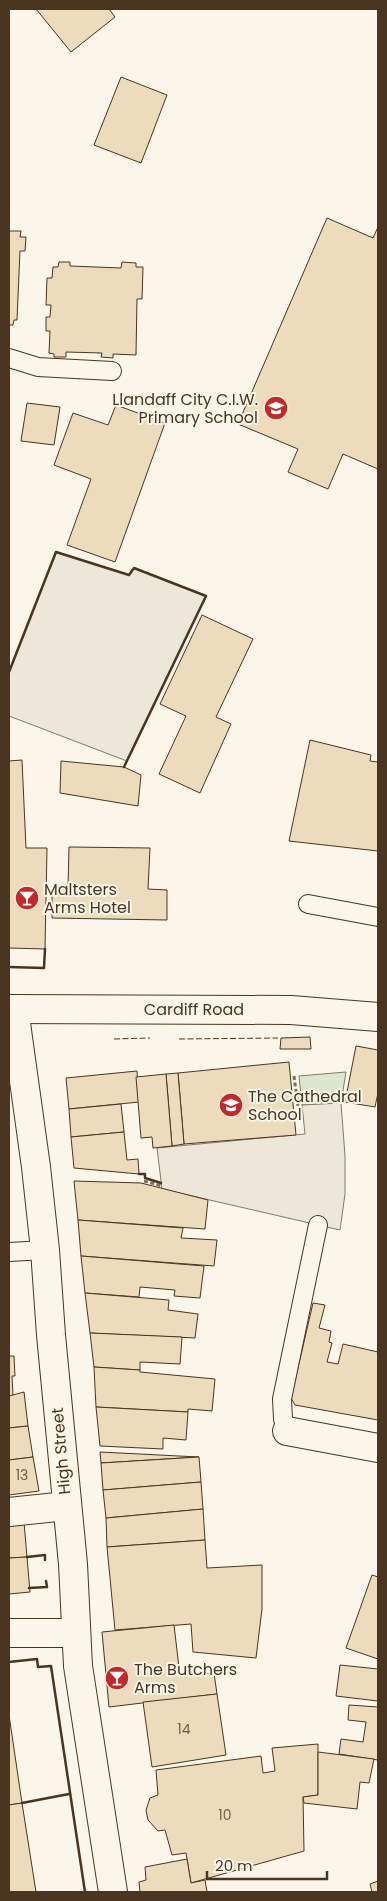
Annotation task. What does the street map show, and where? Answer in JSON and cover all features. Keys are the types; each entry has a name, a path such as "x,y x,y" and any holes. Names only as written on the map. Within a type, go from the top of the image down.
{"street":[{"name":"Cardiff Road","path":"11,1009 291,1010 378,1017"},
{"name":"High Street","path":"11,1009 36,1167 66,1506 73,1564 76,1632 82,1697 113,1892"},
{"path":"287,1431 378,1448"},
{"path":"9,1512 66,1506"},
{"path":"9,1632 76,1632"}],"lane":[{"path":"9,358 38,367 112,371"},
{"path":"308,904 378,917"},
{"path":"287,1431 283,1419 282,1399 318,1225"},
{"path":"9,1252 44,1250"}],"path":[{"path":"294,1076 298,1106"},
{"path":"144,1181 162,1186"}],"green space":[{"path":"346,1072 341,1103 302,1105 299,1076"}],"shaded area":[{"path":"56,552 129,575 134,568 206,596 127,761 9,716 9,672"},
{"path":"341,1103 345,1156 345,1194 340,1230 162,1189 157,1148 305,1134 302,1105"}],"building":[{"path":"36,9 109,9 115,17 71,52"},
{"path":"121,77 167,95 141,163 94,145"},
{"path":"327,218 373,238 378,227 378,469 343,454 328,489 288,472 298,449 238,424"},
{"path":"9,231 21,231 20,237 26,237 25,251 20,251 17,320 14,320 13,325 9,325"},
{"path":"59,262 70,262 70,266 121,268 122,262 136,263 136,267 143,267 142,299 137,299 136,355 113,354 113,358 101,357 102,353 66,352 66,357 54,357 54,354 49,353 50,331 46,331 46,317 50,317 51,305 46,305 47,278 52,278 53,267 58,267"},
{"path":"27,403 60,407 54,445 21,441"},
{"path":"116,405 165,423 115,562 67,545 91,479 54,465 73,413 108,425"},
{"path":"202,615 253,639 216,717 231,724 200,793 159,774 186,716 160,704"},
{"path":"310,740 371,755 370,761 378,762 378,851 289,841"},
{"name":"Maltsters Arms Hotel","path":"22,760 26,848 47,848 45,949 9,948 9,761"},
{"path":"61,761 124,767 141,775 138,806 60,793"},
{"path":"69,847 150,848 148,889 167,890 167,920 52,918 52,888 68,888"},
{"path":"310,1037 311,1049 280,1049 281,1038"},
{"path":"356,1046 378,1050 378,1093 375,1107 345,1102"},
{"name":"The Cathedral School","path":"289,1062 296,1135 184,1144 178,1073"},
{"path":"137,1071 139,1102 69,1109 66,1078"},
{"path":"178,1073 184,1144 172,1146 166,1074"},
{"path":"166,1074 172,1146 153,1148 152,1137 141,1138 136,1077"},
{"path":"121,1104 124,1132 71,1137 69,1109"},
{"path":"124,1132 127,1160 138,1159 139,1174 74,1168 71,1137"},
{"path":"74,1181 141,1183 208,1200 205,1229 78,1220"},
{"path":"78,1220 183,1228 181,1238 217,1240 214,1266 81,1256"},
{"path":"81,1256 204,1266 200,1298 174,1296 175,1290 140,1287 139,1297 85,1293"},
{"path":"85,1293 169,1300 168,1310 198,1314 195,1338 90,1333"},
{"path":"313,1303 325,1305 319,1328 331,1331 329,1342 332,1343 327,1362 338,1364 343,1344 378,1352 378,1420 295,1405 291,1398"},
{"path":"90,1333 182,1337 180,1364 140,1362 140,1370 94,1367"},
{"path":"9,1356 14,1356 13,1396 9,1396"},
{"path":"94,1367 140,1370 140,1372 215,1379 212,1411 188,1409 188,1412 96,1407"},
{"path":"24,1392 28,1426 9,1428 9,1396"},
{"path":"96,1407 188,1412 186,1440 163,1438 163,1449 100,1446"},
{"path":"28,1426 33,1457 9,1460 9,1428"},
{"path":"100,1452 199,1457 101,1463"},
{"path":"33,1457 39,1491 9,1495 9,1460"},
{"path":"199,1457 201,1482 103,1490 101,1463"},
{"path":"201,1482 203,1509 106,1518 103,1490"},
{"path":"203,1509 205,1540 107,1547 106,1518"},
{"path":"9,1520 24,1522 27,1557 9,1558"},
{"path":"205,1540 207,1568 262,1565 262,1609 256,1658 193,1652 191,1624 115,1630 107,1547"},
{"path":"27,1557 30,1592 9,1594 9,1558"},
{"path":"372,1575 378,1577 378,1659 346,1648"},
{"path":"174,1625 180,1676 214,1673 217,1694 109,1707 102,1632"},
{"path":"340,1665 378,1669 378,1701 336,1696"},
{"path":"217,1694 226,1755 152,1767 143,1702"},
{"path":"349,1705 378,1707 378,1760 339,1754 341,1739 363,1742 366,1722 348,1720"},
{"path":"9,1715 22,1803 9,1805"},
{"path":"318,1744 318,1795 303,1797 304,1851 191,1883 186,1853 172,1855 165,1830 158,1831 148,1820 146,1810 150,1798 158,1795 156,1770 261,1756 263,1773 275,1771 272,1748"},
{"path":"318,1752 374,1759 369,1783 360,1782 357,1809 304,1803 303,1797 318,1795"},
{"path":"22,1803 36,1892 9,1892 9,1805"},
{"path":"187,1859 191,1883 205,1880 207,1892 140,1892 139,1882 146,1880 145,1867"},
{"path":"378,1881 378,1892 372,1892 370,1884"}],"fence":[{"path":"114,1039 150,1038"},
{"path":"179,1039 278,1038"}],"wall":[{"path":"9,672 56,552 129,575 134,568 206,596 124,767"},
{"path":"9,967 44,968 45,949"},
{"path":"139,1174 145,1174 145,1178 161,1183"},
{"path":"27,1557 45,1555 45,1560"},
{"path":"29,1588 47,1587 46,1581"},
{"path":"9,1662 37,1659 38,1667 51,1666 85,1892"},
{"path":"22,1803 69,1794"}],"place":[{"name":"Llandaff City C.I.W. Primary School","path":"276,408"},
{"name":"Maltsters Arms Hotel","path":"27,898"},
{"name":"The Cathedral School","path":"231,1105"},
{"name":"The Butchers Arms","path":"117,1678"}]}
